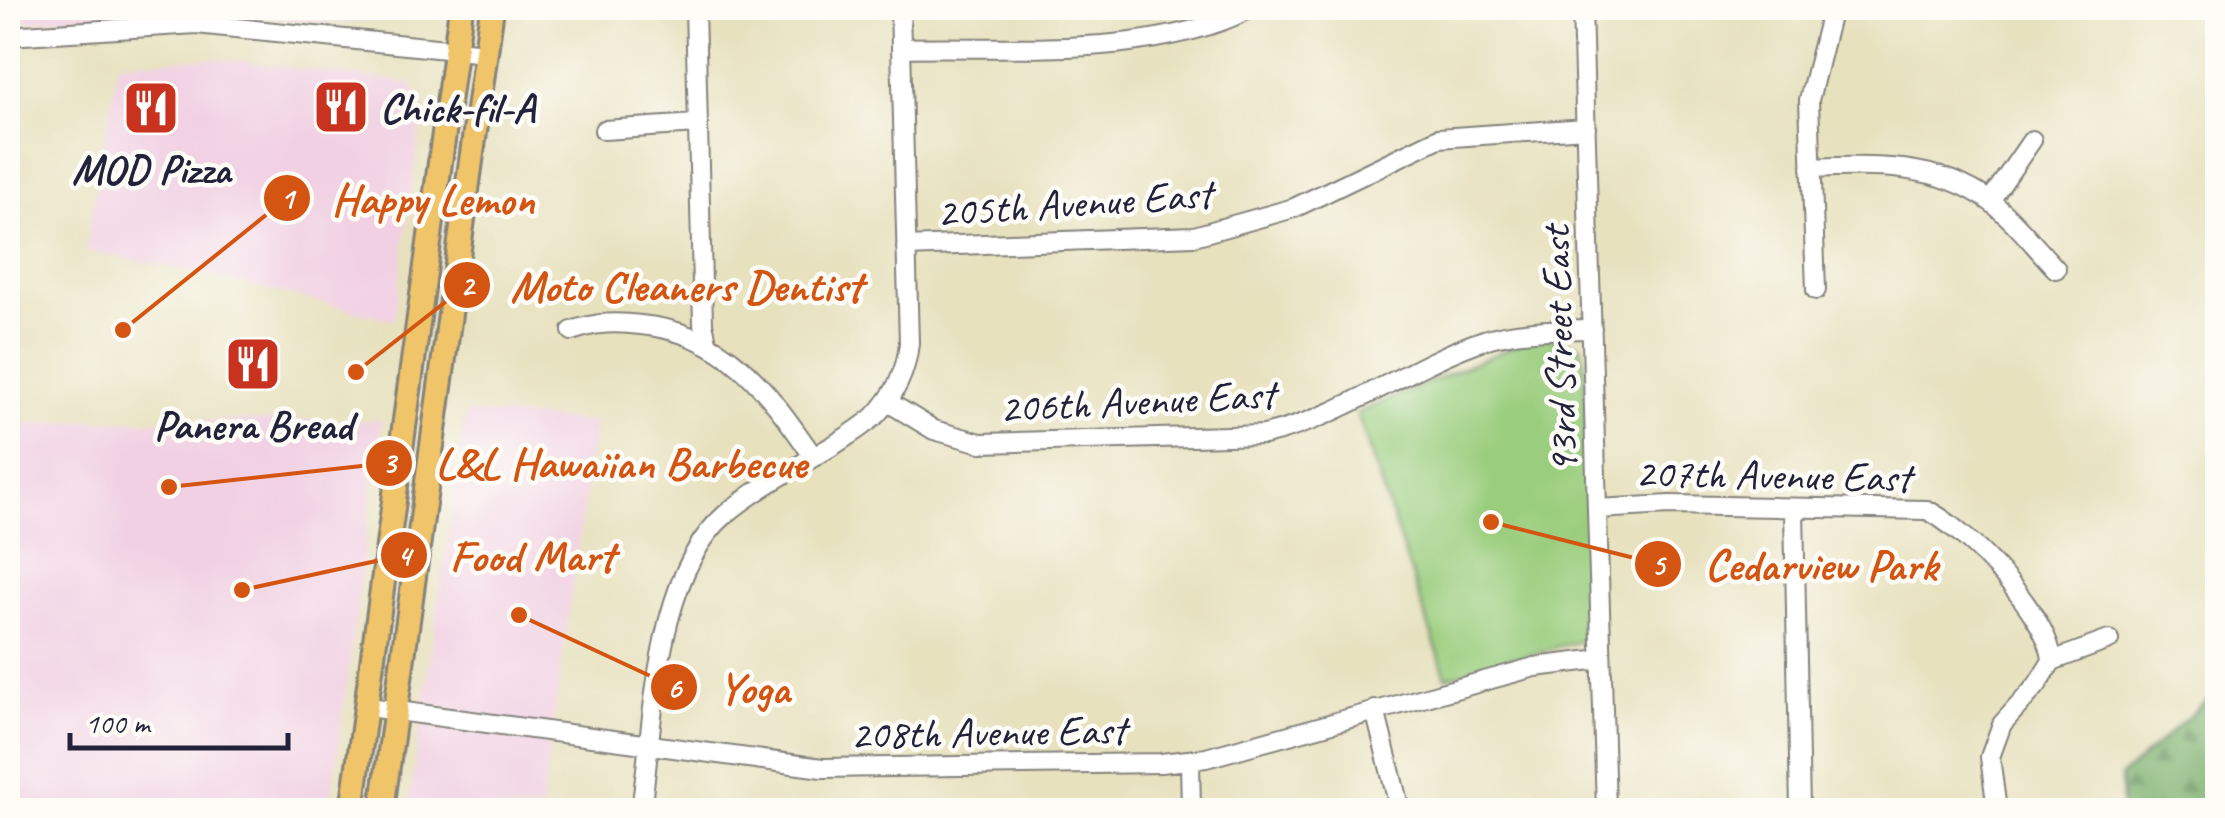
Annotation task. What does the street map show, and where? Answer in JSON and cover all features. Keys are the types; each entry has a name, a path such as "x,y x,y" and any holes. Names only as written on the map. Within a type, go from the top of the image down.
{"main road":[{"path":"352,810 461,8"},
{"path":"382,810 492,8"}],"street":[{"path":"696,8 707,341"},
{"path":"641,810 672,603 692,554 726,514 867,422 888,402 907,360 900,8"},
{"path":"901,48 1156,40 1194,32 1252,8"},
{"name":"93rd Street East","path":"1582,8 1606,810"},
{"path":"1816,290 1809,100 1832,8"},
{"path":"8,36 196,24 486,53"},
{"path":"604,130 698,124"},
{"name":"205th Avenue East","path":"906,248 1142,240 1206,233 1294,208 1439,138 1586,128"},
{"path":"1990,201 2032,140"},
{"path":"1811,168 1904,168 1990,201 2056,269"},
{"path":"572,330 591,324 643,325 690,332 707,341 764,390 813,456"},
{"name":"206th Avenue East","path":"888,402 934,430 981,443 1264,434 1308,424 1486,339 1525,332 1592,329"},
{"name":"207th Avenue East","path":"1598,508 1670,505 1927,510 1944,518 1974,545 2042,627 2052,660"},
{"path":"1794,510 1800,810"},
{"path":"1997,810 1990,774 1994,742 2052,660 2109,640"},
{"name":"208th Avenue East","path":"368,707 822,768 1190,762 1535,667 1601,659"},
{"path":"1375,710 1400,810"},
{"path":"1190,762 1191,810"}],"shaded area":[{"path":"8,8 429,8 417,20 320,22 175,9 8,23"},
{"path":"215,58 412,83 423,107 394,320 85,251 118,62"},
{"path":"466,413 595,422 541,810 408,810"},
{"path":"382,420 330,810 8,810 8,426 80,421"}],"green space":[{"path":"1546,337 1581,346 1584,358 1592,631 1585,640 1446,677 1357,413 1526,341"},
{"path":"2217,692 2217,810 2122,810 2121,776"}],"place":[{"name":"Chick-fil-A","path":"341,107"},
{"name":"MOD Pizza","path":"151,108"},
{"name":"Happy Lemon","path":"123,330"},
{"name":"Panera Bread","path":"253,364"},
{"name":"Moto Cleaners Dentist","path":"356,372"},
{"name":"L&L Hawaiian Barbecue","path":"169,487"},
{"name":"Cedarview Park","path":"1491,522"},
{"name":"Food Mart","path":"242,590"},
{"name":"Yoga","path":"519,615"}]}
